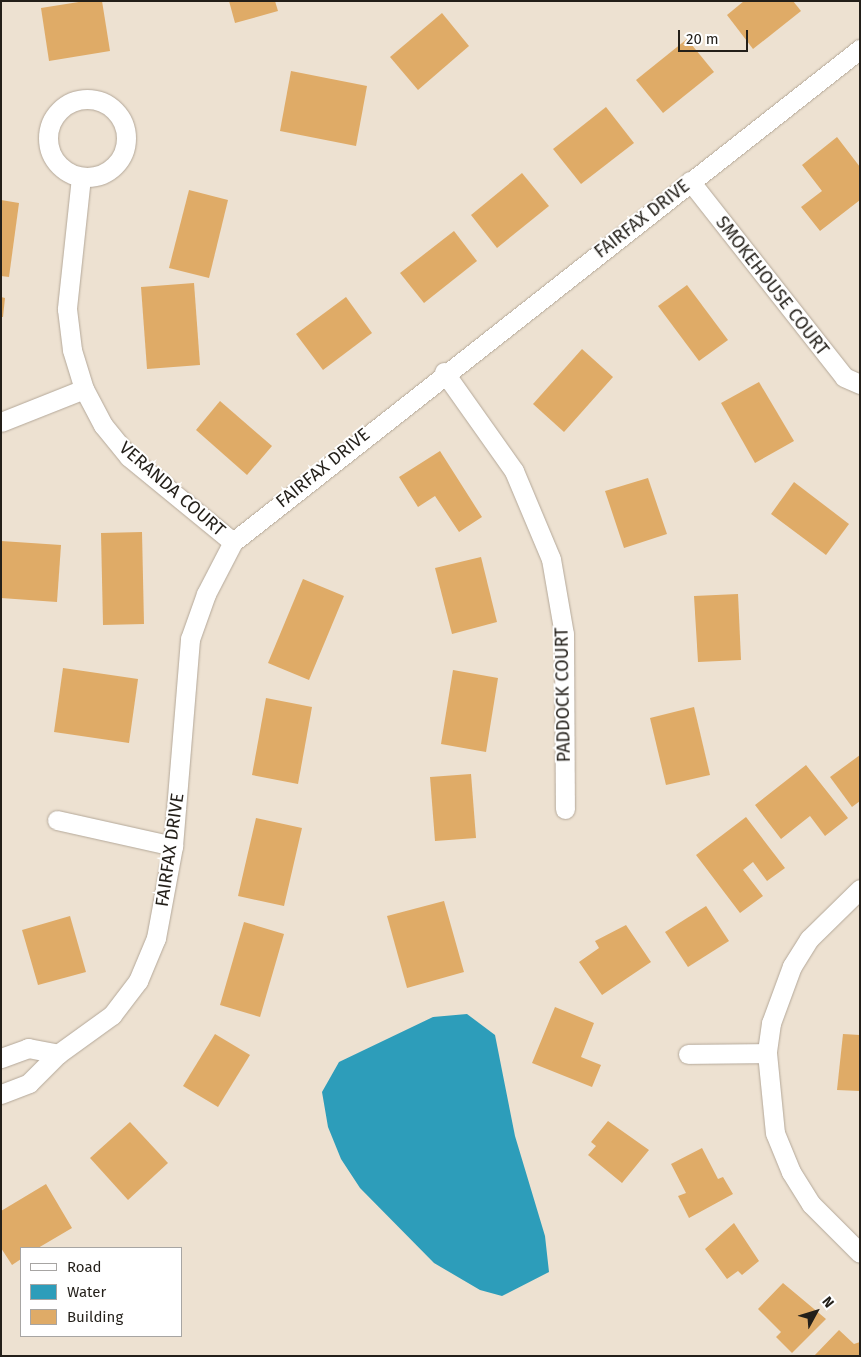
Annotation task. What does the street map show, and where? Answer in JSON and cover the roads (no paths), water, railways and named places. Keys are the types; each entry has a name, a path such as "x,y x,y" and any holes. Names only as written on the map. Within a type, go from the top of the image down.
{"street":[{"name":"FAIRFAX DRIVE","path":"1,1094 29,1084 58,1054 112,1015 138,982 156,938 174,846 190,639 206,594 233,542 444,372 860,49"},
{"path":"88,100 110,108 126,137 112,168 81,177 58,165 48,141 52,122 64,107 88,100"},
{"name":"VERANDA COURT","path":"81,177 68,309 72,350 84,389 103,425 129,457 233,542"},
{"name":"SMOKEHOUSE COURT","path":"690,181 844,378 860,384"},
{"name":"PADDOCK COURT","path":"444,372 514,471 551,559 564,634 565,809"},
{"path":"1,422 84,389"},
{"path":"57,820 174,846"},
{"path":"860,889 809,939 792,966 771,1023 767,1053 775,1133 791,1172 811,1204 860,1254"},
{"path":"1,1058 28,1048 58,1054"},
{"path":"688,1054 767,1053"}],"water":[{"path":"467,1014 495,1035 515,1136 545,1236 549,1272 502,1296 480,1290 434,1263 360,1188 341,1159 328,1127 322,1092 339,1062 433,1017"}]}
